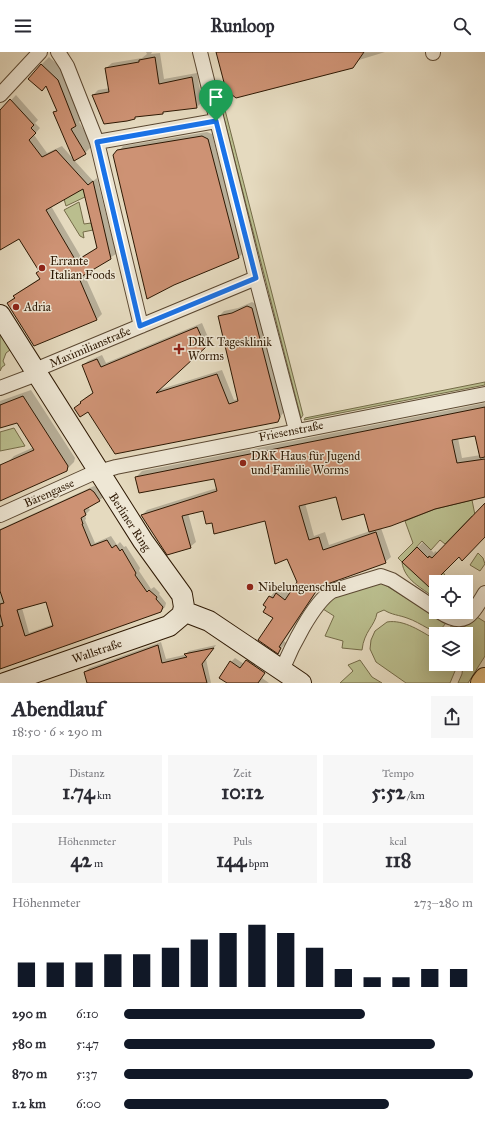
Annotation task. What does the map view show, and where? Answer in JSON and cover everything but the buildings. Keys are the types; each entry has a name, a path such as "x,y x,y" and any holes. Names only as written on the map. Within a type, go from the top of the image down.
{"highway":[{"path":"482,683 485,679"}],"main road":[{"name":"Berliner Ring","path":"0,315 98,472 157,563 182,596 184,600 183,611"},
{"path":"183,611 209,621 301,683"},
{"name":"Wallstraße","path":"5,683 170,626 182,615 183,611"}],"street":[{"path":"0,95 40,52"},
{"path":"58,52 66,66 97,142 140,326"},
{"path":"200,52 216,121 296,430"},
{"path":"97,142 216,121"},
{"name":"Maximilianstraße","path":"0,388 140,326 256,278"},
{"name":"Friesenstraße","path":"98,472 296,430 485,394"},
{"name":"Bärengasse","path":"0,515 98,472"},
{"path":"282,670 293,644 318,604 326,594 332,591 380,576 392,580 429,604"},
{"path":"473,612 485,593"},
{"path":"452,619 465,619"}],"green space":[{"path":"224,106 303,415 301,418 221,107"},
{"path":"85,187 87,196 66,206 64,199"},
{"path":"79,202 84,224 91,223 93,230 83,232 84,238 80,236 64,210"},
{"path":"0,330 10,350 6,353 3,361 5,365 0,371"},
{"path":"485,382 485,385 304,420 305,418"},
{"path":"14,428 25,446 0,451 0,432"},
{"path":"472,500 476,520 472,516 445,544 440,540 431,550 422,541 403,562 443,572 445,575 429,575 429,594 410,579 403,568 402,562 398,558 413,543 405,521 435,509"},
{"path":"478,553 483,558 485,564 480,571 470,565"},
{"path":"382,583 429,612 429,619 440,619 446,623 443,627 429,627 429,628 412,620 384,610 377,613 374,622 367,633 362,650 342,648 343,641 325,636 334,616 323,609 332,598 365,586"},
{"path":"477,617 485,622 485,656 468,683 458,683 462,671 473,671 473,627 450,627 465,626"},
{"path":"387,622 400,622 429,636 429,671 455,671 450,683 406,683 376,662 370,649 371,640 375,631"},
{"path":"360,660 372,677 382,683 340,683 353,671 348,665"}],"place":[{"name":"Errante Italian Foods","path":"42,268"},
{"name":"Adria","path":"16,307"},
{"name":"DRK Tagesklinik Worms","path":"179,349"},
{"name":"DRK Haus für Jugend und Familie Worms","path":"243,463"},
{"name":"Nibelungenschule","path":"250,587"}],"route":[{"path":"216,121 256,278 140,326 97,142 216,121"}]}
